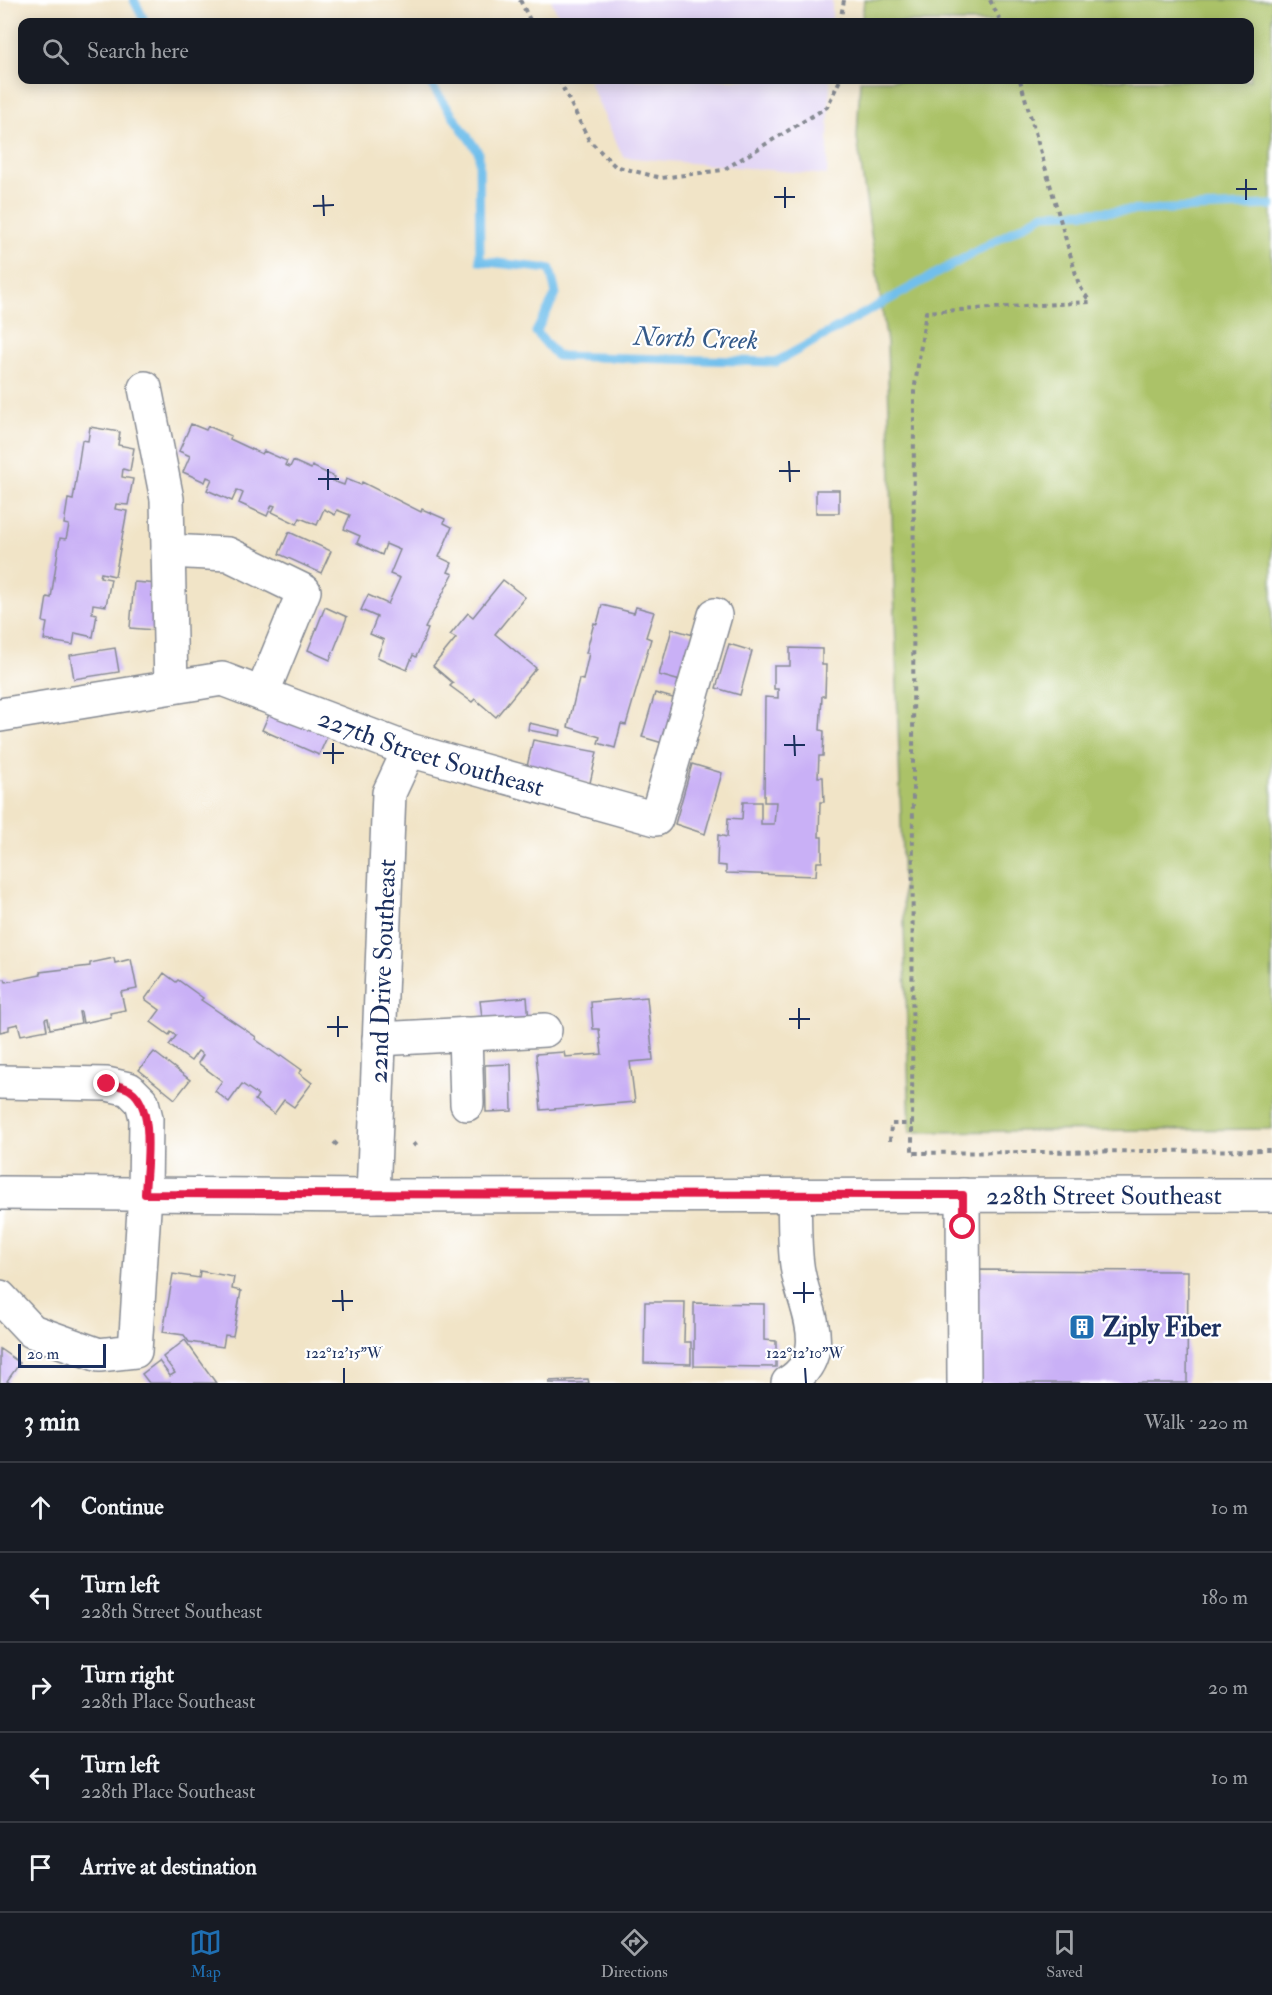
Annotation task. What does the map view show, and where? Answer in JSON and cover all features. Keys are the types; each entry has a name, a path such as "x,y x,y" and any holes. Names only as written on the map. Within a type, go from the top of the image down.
{"street":[{"path":"146,388 167,499 171,687"},
{"path":"168,551 228,554 304,591 262,694"},
{"name":"227th Street Southeast","path":"0,715 222,679 409,750 656,819 715,615"},
{"name":"22nd Drive Southeast","path":"373,1196 389,793 409,750"},
{"path":"379,1039 545,1030"},
{"path":"465,1034 467,1104"},
{"path":"0,1082 107,1084 129,1089 142,1102 146,1118 145,1194 135,1351 99,1355 32,1331 0,1297"},
{"name":"228th Street Southeast","path":"0,1193 373,1196 1272,1195"},
{"path":"963,1195 964,1383"},
{"path":"788,1383 796,1378 807,1363 814,1333 812,1315 800,1286 796,1264 794,1196"}],"path":[{"path":"520,0 529,18"},
{"path":"841,18 844,0"},
{"path":"990,0 999,18"},
{"path":"561,84 589,140 615,166 661,178 723,170 827,108 838,84"},
{"path":"1021,84 1079,285 1090,302 926,312 914,392 912,1153 1272,1150"},
{"path":"890,1142 891,1124 912,1124"},
{"path":"412,1146 419,1141"},
{"path":"334,1142 338,1146"}],"shaded area":[{"path":"551,0 832,0 832,18 559,18"},
{"path":"590,84 830,84 827,175 623,157"}],"green space":[{"path":"864,0 1272,0 1272,1129 910,1132 887,343 857,138 860,84 1254,84 1254,18 862,18"}],"building":[{"path":"191,424 206,430 208,426 262,454 264,451 287,461 285,465 290,467 293,461 311,469 312,466 335,477 333,481 344,485 346,479 361,485 362,482 421,512 422,509 445,519 444,523 452,527 439,557 452,563 448,572 453,574 425,628 428,629 416,657 413,655 407,670 377,657 384,640 370,634 377,617 361,610 368,595 388,604 400,578 390,574 400,550 386,544 382,555 357,543 360,536 344,529 350,515 337,510 335,515 324,509 317,525 300,518 297,524 272,512 275,506 272,505 267,516 239,503 243,493 237,490 232,501 207,490 212,479 207,477 205,482 183,472 190,456 179,451"},
{"path":"90,427 120,432 118,445 134,448 130,471 123,469 122,477 133,479 128,505 116,504 115,509 127,511 115,576 101,573 100,577 111,579 106,606 93,604 92,613 97,614 93,637 75,633 73,645 44,640 47,623 43,622 47,597 51,598 60,538 66,539 69,525 64,524 68,499 73,500 82,440 88,441"},
{"path":"816,490 839,490 839,513 816,513"},
{"path":"289,532 331,551 321,573 279,554"},
{"path":"503,580 525,597 495,634 536,668 496,717 475,699 472,702 450,686 453,683 433,666 456,638 450,635 468,613 473,617"},
{"path":"134,582 158,584 154,630 130,628"},
{"path":"602,605 634,613 636,607 654,612 646,637 651,639 626,725 621,724 615,748 598,743 600,737 568,727 579,679 583,680 589,653 586,653 594,623 597,624"},
{"path":"325,607 347,617 330,660 308,650"},
{"path":"672,629 697,636 684,682 659,675"},
{"path":"729,644 752,651 740,695 716,688"},
{"path":"115,648 119,672 74,679 70,655"},
{"path":"790,648 822,649 822,665 826,665 825,696 822,696 820,730 824,731 823,756 819,756 818,777 823,777 824,802 820,802 819,837 822,837 822,862 817,862 816,876 726,873 726,866 717,865 718,835 727,837 728,818 742,819 743,802 761,802 761,824 774,824 776,802 764,802 765,697 778,698 778,689 774,689 774,666 790,666"},
{"path":"655,693 680,700 666,744 642,737"},
{"path":"275,701 332,726 319,755 262,730"},
{"path":"529,723 561,730 560,736 528,730"},
{"path":"533,740 597,752 590,783 526,771"},
{"path":"692,764 722,773 705,834 675,824"},
{"path":"114,958 115,963 131,959 137,989 121,992 125,1010 110,1013 111,1017 83,1023 81,1012 79,1012 81,1023 50,1029 48,1018 45,1019 47,1030 21,1035 18,1024 9,1026 9,1030 0,1032 0,980 5,979 6,982 41,975 40,972 90,966 90,963"},
{"path":"164,973 176,982 178,980 203,998 201,1000 256,1037 255,1039 280,1057 281,1055 302,1070 299,1073 312,1083 294,1107 284,1100 274,1114 255,1100 258,1095 242,1084 229,1102 215,1091 222,1081 198,1063 203,1055 198,1051 191,1061 169,1045 176,1036 171,1032 169,1035 151,1022 160,1010 145,999"},
{"path":"527,997 529,1021 483,1025 480,1001"},
{"path":"647,997 653,1060 630,1062 635,1102 541,1110 536,1054 564,1052 565,1057 602,1054 599,1029 593,1029 591,1002"},
{"path":"154,1052 190,1080 175,1099 139,1070"},
{"path":"511,1064 512,1111 486,1112 485,1065"},
{"name":"Ziply Fiber","path":"976,1270 1188,1271 1187,1383 976,1383"},
{"path":"200,1271 234,1277 232,1289 241,1291 233,1336 225,1335 223,1347 189,1342 184,1335 163,1332 173,1274 199,1278"},
{"path":"645,1302 685,1302 684,1342 691,1342 691,1364 644,1363"},
{"path":"694,1303 764,1304 764,1340 776,1341 776,1367 694,1366"},
{"path":"185,1340 216,1383 149,1383 142,1374 159,1361 170,1376 175,1373 163,1357"},
{"path":"0,1349 20,1363 7,1381 10,1383 0,1383"},
{"path":"588,1379 589,1383 549,1383 549,1381"}],"waterway":[{"name":"North Creek","path":"134,0 143,18"},
{"name":"North Creek","path":"431,84 479,153 480,261 550,269 556,294 536,332 557,356 776,362 1044,214 1272,205"}],"place":[{"name":"Ziply Fiber","path":"1082,1327"}],"route":[{"path":"107,1084 129,1089 142,1102 146,1118 145,1194 963,1195 963,1227"}]}
